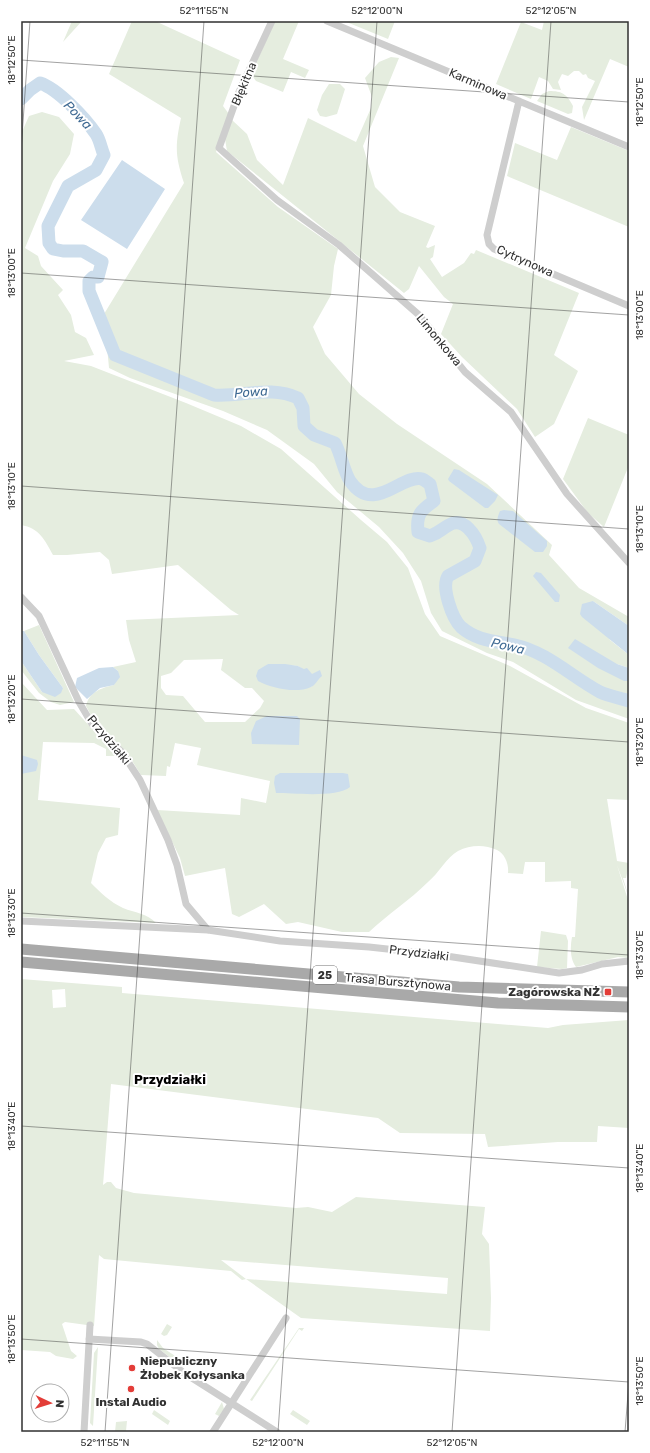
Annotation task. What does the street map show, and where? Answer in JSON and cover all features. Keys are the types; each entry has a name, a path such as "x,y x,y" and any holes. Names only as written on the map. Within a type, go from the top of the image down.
{"main road":[{"name":"Trasa Bursztynowa","path":"21,949 472,988 629,992"},
{"name":"Trasa Bursztynowa","path":"21,962 498,1003 629,1007"}],"street":[{"name":"Błękitna","path":"219,148 240,92 272,21"},
{"name":"Karminowa","path":"327,21 629,147"},
{"name":"Cytrynowa","path":"519,101 487,235 489,244 494,249 629,306"},
{"name":"Limonkowa","path":"219,148 277,200 339,245 420,315 465,372 511,412 567,494 629,562"},
{"name":"Przydziałki","path":"21,596 39,616 79,702 92,724 121,751 140,780 175,859 186,904 208,930"},
{"name":"Przydziałki","path":"21,920 208,930 280,942 369,947 433,954 559,973 582,970 609,963 629,961"},
{"path":"213,1432 286,1318"},
{"path":"84,1432 90,1325"},
{"path":"89,1339 141,1342 147,1344 184,1373 277,1432"}],"shaded area":[{"path":"72,21 82,21 63,42"},
{"path":"132,21 155,21 240,60 223,106 229,114 216,152 278,207 338,249 334,266 331,295 313,327 325,354 359,394 397,424 487,484 552,545 549,555 579,588 629,617 629,626 593,601 610,640 629,655 629,668 617,664 629,680 629,719 576,700 513,662 487,653 442,631 431,613 421,581 403,553 379,527 337,492 314,464 267,430 223,411 130,378 109,368 104,314 184,183 177,151 181,118 109,74"},
{"path":"275,21 299,21 283,59 309,70 305,78 291,72 283,92 256,81 251,74"},
{"path":"344,21 395,21 388,39"},
{"path":"544,21 629,21 629,67 610,59 584,120 582,107 595,81 588,78 586,74 583,75 579,71 574,71 568,76 562,74 558,82 561,90 553,89 548,81 539,77 531,99 496,84 521,22 542,30"},
{"path":"391,57 399,58 363,146 375,187 400,212 435,226 426,247 428,248 435,245 433,257 430,259 442,277 464,263 471,253 474,254 476,250 579,293 554,355 578,371 554,424 535,437 517,409 462,357 441,334 453,304 444,297 419,266 409,289 404,293 227,151 225,139 232,120 247,134 257,160 283,185 308,118 356,142 371,108 372,97 365,78 379,62"},
{"path":"329,84 340,84 345,89 337,114 326,117 320,116 317,110 322,95"},
{"path":"549,91 564,94 573,106 572,113 568,114 537,101 542,94"},
{"path":"42,112 59,117 74,134 70,154 53,181 25,248 38,256 41,266 63,290 58,295 71,315 75,332 86,338 94,355 64,361 91,366 186,403 241,426 281,449 387,542 408,568 425,614 440,636 510,666 586,708 629,723 629,800 607,799 617,861 629,863 626,878 623,878 629,898 617,865 629,903 629,958 618,957 576,967 571,949 572,937 575,937 578,889 571,888 571,881 545,882 545,862 525,862 523,874 508,873 507,863 502,854 497,850 487,847 467,847 458,851 446,861 432,879 369,932 342,932 298,922 286,924 264,904 239,917 232,914 225,868 185,876 180,858 157,810 240,815 241,798 266,803 270,781 197,765 201,748 175,743 170,767 167,766 166,776 141,775 126,751 97,726 86,706 90,697 96,691 114,685 118,671 113,667 136,662 129,640 126,620 239,615 231,610 178,565 112,574 109,560 100,552 53,555 37,532 21,525 21,134 29,116","holes":["223,659 221,670 245,688 252,688 264,701 260,708 245,722 205,722 183,696 166,695 161,688 161,676 171,673 184,660","267,664 298,666 318,679 311,687"]},
{"path":"571,127 629,151 629,227 507,176 515,143 557,160"},
{"path":"588,418 629,435 629,465 604,527 588,513 563,479"},
{"path":"39,625 74,702 60,705 51,702 39,693 21,670 21,661 42,692 63,688 24,631"},
{"path":"21,682 47,710 74,709 93,730 119,753 120,756 106,756 106,749 94,743 43,742 38,800 120,808 118,835 106,838 98,853 91,883 114,903 123,908 145,915 156,923 21,917"},
{"path":"541,931 566,935 568,941 567,968 537,967"},
{"path":"21,979 122,987 122,993 548,1028 563,1025 629,1020 629,1128 598,1126 597,1142 558,1142 488,1147 485,1134 400,1133 378,1118 111,1084 103,1185 107,1182 111,1182 116,1188 134,1193 296,1208 308,1207 332,1212 356,1197 485,1207 482,1234 489,1244 491,1298 490,1331 301,1318 246,1279 242,1280 231,1271 104,1259 99,1255 94,1326 65,1322 62,1324 71,1351 77,1356 73,1359 56,1356 50,1352 21,1350","holes":["65,989 66,1007 53,1008 52,990","221,1260 448,1278 447,1294 246,1279"]},
{"path":"167,1324 172,1327 167,1335 164,1336 161,1334"},
{"path":"299,1328 304,1328 302,1331 299,1329 252,1401 250,1400"},
{"path":"157,1340 163,1348 186,1363 183,1367 159,1349"},
{"path":"98,1347 93,1426 90,1423 94,1353"},
{"path":"222,1402 224,1409 219,1416 215,1414"},
{"path":"154,1410 170,1421 168,1425 152,1414"},
{"path":"293,1410 310,1421 307,1425 290,1414"},
{"path":"127,1421 126,1431 128,1432 115,1432 116,1422"}],"water":[{"path":"122,160 165,189 127,249 81,220"},
{"path":"454,469 459,470 498,495 495,501 488,508 485,508 449,481 448,479"},
{"path":"500,511 513,511 547,541 547,546 543,552 535,552 499,524 497,519"},
{"path":"536,572 541,573 560,595 559,602 555,602 533,576"},
{"path":"593,601 629,626 629,655 580,614 582,604"},
{"path":"21,631 24,631 63,688 61,693 55,697 42,692 21,661"},
{"path":"575,639 617,664 629,668 629,681 624,681 598,668 568,648"},
{"path":"268,664 285,664 298,666 304,669 307,668 312,674 320,670 322,676 315,684 305,689 291,690 277,688 258,681 256,676 258,670"},
{"path":"113,667 118,671 120,677 114,685 100,688 87,699 75,687 77,678 99,668"},
{"path":"267,716 297,716 300,719 299,745 252,744 251,733 256,721"},
{"path":"21,755 37,760 38,764 36,771 21,774"},
{"path":"280,773 348,774 350,787 335,793 325,794 276,793 274,783 275,776"}],"waterway":[{"name":"Powa","path":"21,99 40,83 47,86 55,91 78,112 96,134 99,141 104,155 96,170 68,186 48,226 49,243 53,249 63,251 83,251 102,262 98,277 93,277 89,281 89,291 115,355 214,395 277,392 298,398 303,408 304,426 314,435 335,443 346,473 350,481 359,491 369,495 378,494 414,479 422,479 430,484 434,501 420,513 418,532 430,536 449,525 460,523 469,529 476,538 480,548 475,561 448,576 446,581 448,602 454,617 461,627 467,632 480,638 527,648 549,659 600,692 629,701"}],"place":[{"name":"Zagórowska NŻ","path":"608,992"},
{"name":"Niepubliczny Żłobek Kołysanka","path":"132,1368"},
{"name":"Instal Audio","path":"131,1389"}],"district":[{"name":"Przydziałki","path":"170,1079"}]}
